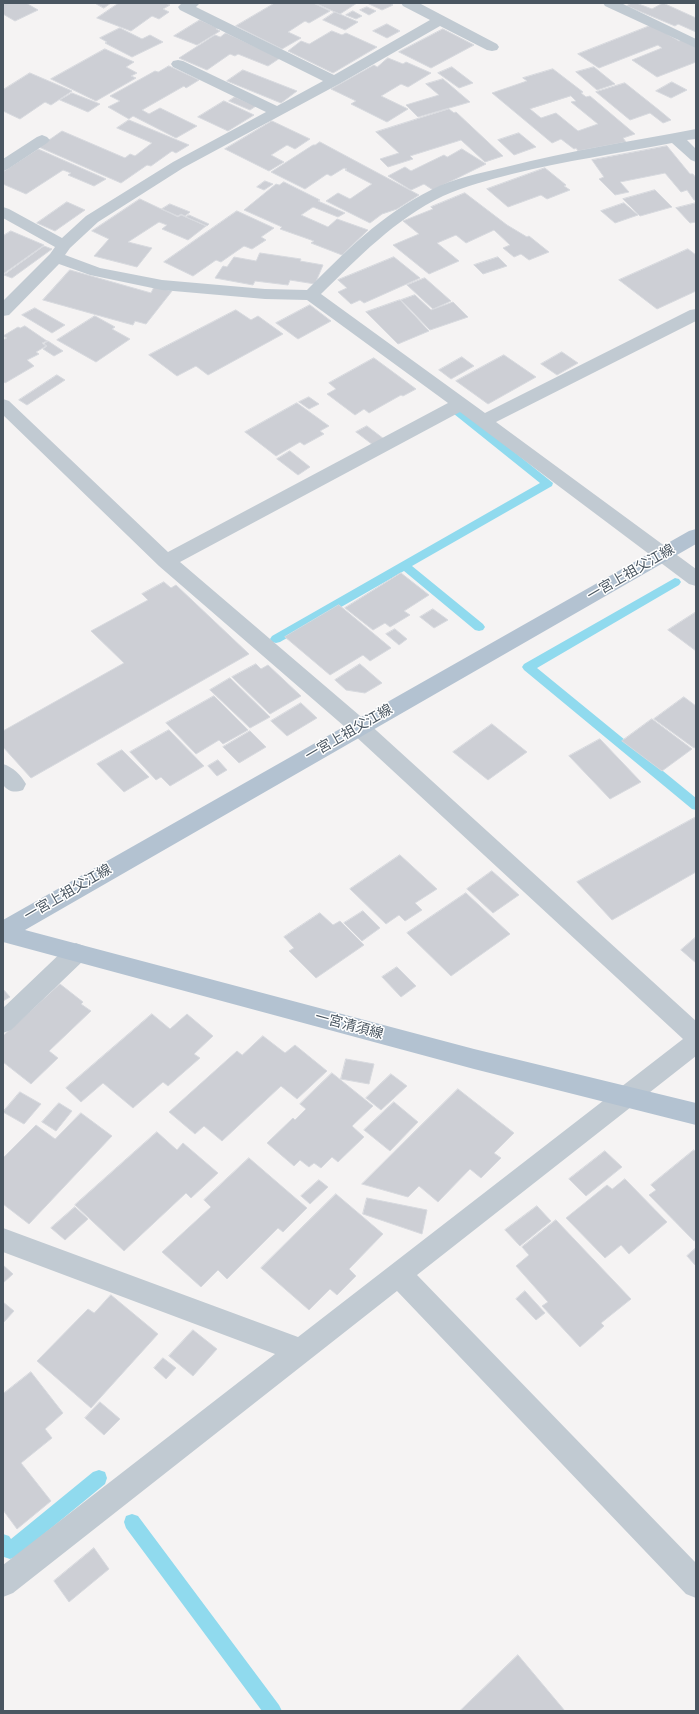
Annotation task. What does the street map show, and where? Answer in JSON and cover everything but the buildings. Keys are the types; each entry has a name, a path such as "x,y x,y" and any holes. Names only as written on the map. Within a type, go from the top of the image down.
{"main road":[{"name":"一宮上祖父江線","path":"3,932 359,727 696,536"},
{"name":"一宮清須線","path":"3,932 76,953 474,1059 696,1114"}],"street":[{"path":"193,3 185,7 334,81"},
{"path":"408,3 425,12 440,13 492,47"},
{"path":"610,3 696,44"},
{"path":"3,311 92,219 178,165 334,81 440,13"},
{"path":"178,64 277,112"},
{"path":"311,295 356,249 392,220 437,193 475,179 539,163 696,134"},
{"path":"676,138 696,157"},
{"path":"3,166 42,140"},
{"path":"3,212 60,251 96,272 162,285 265,294 311,295 461,404 696,579"},
{"path":"484,421 696,314"},
{"path":"166,561 461,404"},
{"path":"3,405 166,561 359,727 696,1036"},
{"path":"3,1023 76,953"},
{"path":"3,1583 696,1042"},
{"path":"3,1240 301,1351"},
{"path":"399,1275 696,1584"}],"waterway":[{"path":"404,565 548,483 458,412"},
{"path":"276,639 404,565"},
{"path":"404,565 479,627"},
{"path":"675,582 528,667 696,805"},
{"path":"3,1542 10,1551 99,1478"},
{"path":"132,1522 273,1711"}]}
